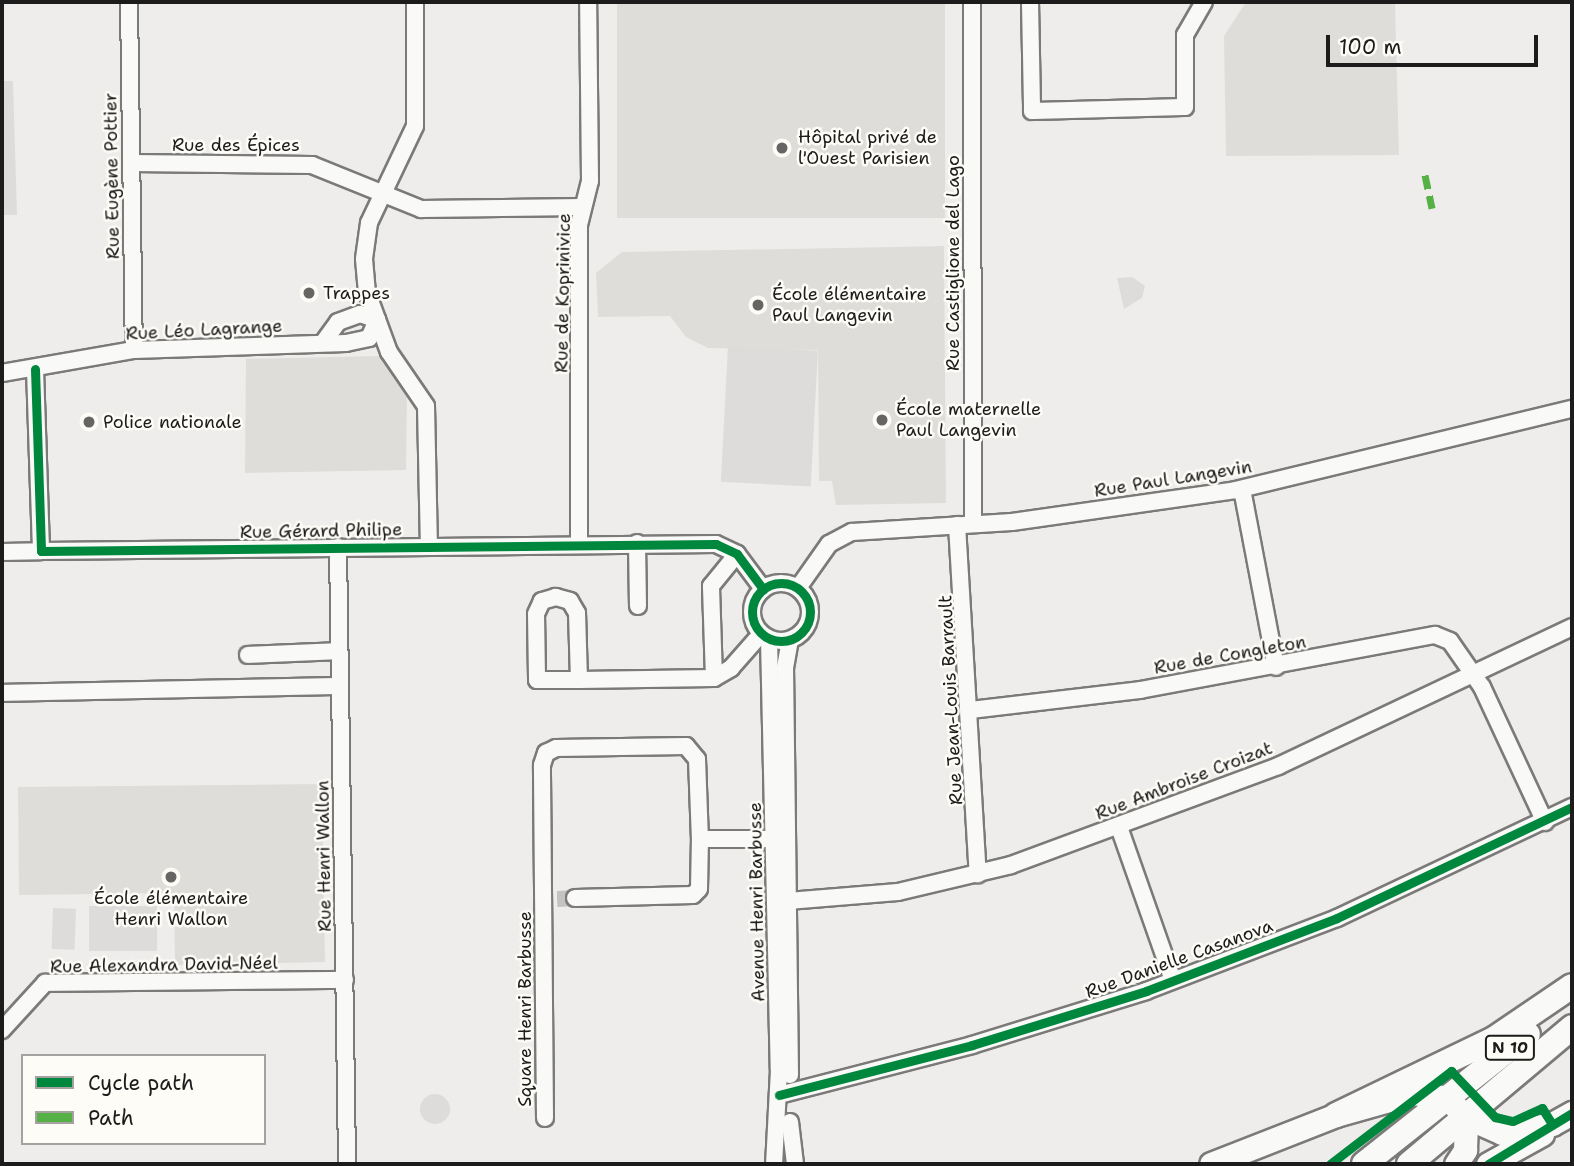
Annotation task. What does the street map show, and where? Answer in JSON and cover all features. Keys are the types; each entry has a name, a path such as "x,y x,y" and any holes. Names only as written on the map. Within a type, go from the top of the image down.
{"main road":[{"path":"1336,1115 1494,1040 1572,986"},
{"name":"N 10","path":"1364,1164 1572,1000"},
{"name":"N 10","path":"1409,1164 1572,1027"}],"street":[{"name":"Rue Eugène Pottier","path":"129,2 134,349"},
{"path":"415,2 415,126 369,223 364,259 377,320 389,352 426,406 429,545"},
{"name":"Rue de Koprinivice","path":"579,544 583,207 590,181 588,2"},
{"name":"Rue Castiglione del Lago","path":"965,524 972,2"},
{"path":"1030,2 1032,111 1185,107 1185,35 1204,2"},
{"name":"Rue des Épices","path":"132,163 312,165 383,190 421,209 583,207"},
{"path":"325,340 338,322 360,314 377,320"},
{"name":"Rue Léo Lagrange","path":"2,373 134,349 288,346 325,340 346,343 369,338 377,320"},
{"path":"35,369 41,551"},
{"name":"Rue Paul Langevin","path":"797,588 839,536 965,524 1242,489 1572,409"},
{"path":"1242,489 1276,667"},
{"name":"Rue Jean-Louis Barrault","path":"965,524 978,874"},
{"path":"636,543 638,606"},
{"name":"Rue Gérard Philipe","path":"2,552 636,543 716,544 737,554"},
{"name":"Rue Henri Wallon","path":"338,547 347,1164"},
{"path":"713,678 711,586 737,554 763,589"},
{"path":"774,584 797,588 810,608 808,623 790,640 765,636 752,610 763,589 774,584"},
{"path":"579,680 577,613 563,599 542,601 536,614 537,680 579,680 713,678 731,668 765,636"},
{"name":"Rue Ambroise Croizat","path":"788,901 898,892 978,874 1119,827 1278,766 1474,678 1572,627"},
{"name":"Rue de Congleton","path":"970,710 1276,667 1435,635 1450,640 1474,678 1545,822"},
{"name":"Avenue Henri Barbusse","path":"765,636 785,1094 795,1164"},
{"name":"Avenue Henri Barbusse","path":"774,1164 785,1094 788,901 785,661 790,640"},
{"path":"248,655 339,651"},
{"path":"712,653 731,668"},
{"path":"2,693 340,686"},
{"name":"Square Henri Barbusse","path":"545,1118 550,899 542,765 556,748 686,746 694,751 700,839 699,889 694,895 575,898"},
{"name":"Rue Danielle Casanova","path":"785,1094 972,1045 1173,981 1338,918 1572,807"},
{"path":"1119,827 1173,981"},
{"path":"700,839 774,839"},
{"name":"Rue Alexandra David-Néel","path":"2,1030 46,983 345,980"},
{"path":"1211,1164 1336,1115 1413,1093 1447,1098 1466,1117 1502,1133 1552,1124"},
{"path":"1488,1164 1538,1138 1552,1124 1572,1113"},
{"path":"1456,1164 1465,1150 1466,1117"}],"shaded area":[{"name":"Hôpital privé de l'Ouest Parisien","path":"617,2 945,2 945,218 617,218"},
{"path":"1246,2 1395,2 1399,155 1226,156 1224,36"},
{"path":"2,81 13,81 17,215 2,215"},
{"path":"944,246 946,503 836,505 832,481 819,481 818,350 708,348 686,337 670,316 598,317 596,273 622,252"},
{"path":"1132,277 1145,286 1142,298 1124,309 1117,278"},
{"path":"728,346 818,351 811,487 721,482"},
{"path":"381,356 407,391 406,470 245,473 246,359"},
{"name":"École élémentaire Henri Wallon","path":"322,784 325,962 175,965 174,893 19,895 18,787"},
{"path":"89,906 157,906 157,951 89,951"},
{"path":"53,908 76,909 75,950 52,949"},
{"path":"435,1094 445,1099 450,1109 445,1119 435,1124 425,1119 420,1109 425,1099"}],"tunnel":[{"path":"557,899 575,898"}],"marked path":[{"path":"1425,175 1432,208"}],"cycle path":[{"path":"35,369 41,551 716,544 737,554 763,589"},
{"path":"781,583 792,585 805,596 810,612 808,623 797,636 781,641 770,639 757,628 752,612 754,601 765,588 781,583"},
{"path":"779,1095 972,1045 1146,991 1337,918 1572,807"},
{"path":"1330,1164 1451,1071 1495,1117 1513,1121 1542,1108 1552,1124"},
{"path":"1488,1164 1572,1113"}],"place":[{"name":"Hôpital privé de l'Ouest Parisien","path":"782,148"},
{"name":"Trappes","path":"309,293"},
{"name":"École élémentaire Paul Langevin","path":"758,305"},
{"name":"École maternelle Paul Langevin","path":"882,420"},
{"name":"Police nationale","path":"89,422"},
{"name":"École élémentaire Henri Wallon","path":"171,877"}]}
